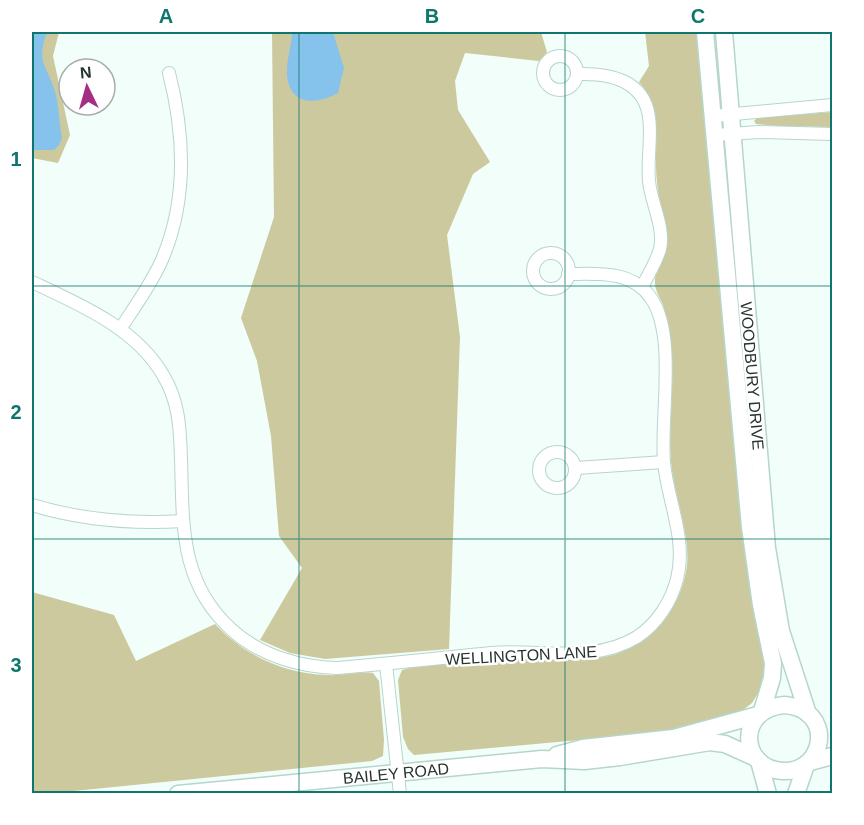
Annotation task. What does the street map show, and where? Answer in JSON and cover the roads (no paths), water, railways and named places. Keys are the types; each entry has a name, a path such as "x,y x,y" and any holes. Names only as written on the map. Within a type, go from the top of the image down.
{"main road":[{"name":"WOODBURY DRIVE","path":"705,32 753,552 773,663 772,681 760,713"},
{"name":"WOODBURY DRIVE","path":"724,32 769,567 783,639 810,716"},
{"path":"810,716 817,729 818,746 814,758 808,763 798,769 783,771 773,769 752,752 749,738 753,722 760,713 785,705 797,707 832,728"},
{"name":"BAILEY ROAD","path":"542,759 582,748 674,738 760,713"},
{"name":"BAILEY ROAD","path":"178,794 542,759 584,761 620,758 716,742 758,759"},
{"path":"808,763 832,756"},
{"path":"758,759 768,794"},
{"path":"796,794 808,763"}],"street":[{"path":"120,329 160,263 176,215 182,161 178,107 169,73"},
{"path":"568,274 615,275 642,287 659,250 661,240 650,184 650,128 647,108 634,88 623,80 611,75 578,74"},
{"path":"713,116 832,105"},
{"path":"715,135 764,132 832,134"},
{"name":"WELLINGTON LANE","path":"32,282 120,329 151,357 164,375 174,396 180,424 183,521 187,556 199,588 216,613 240,637 273,655 317,668 386,664 492,653 594,653 609,650 638,636 651,626 672,596 680,561 678,528 668,490 664,462 665,347 659,314 642,287"},
{"path":"576,468 664,462"},
{"path":"32,505 71,515 104,520 183,521"},
{"path":"386,664 400,794"}],"water":[{"path":"32,32 47,32 42,57 56,96 57,117 59,117 62,138 54,150 32,150"},
{"path":"292,32 333,32 344,68 338,93 313,101 305,100 293,93 287,75"}]}
